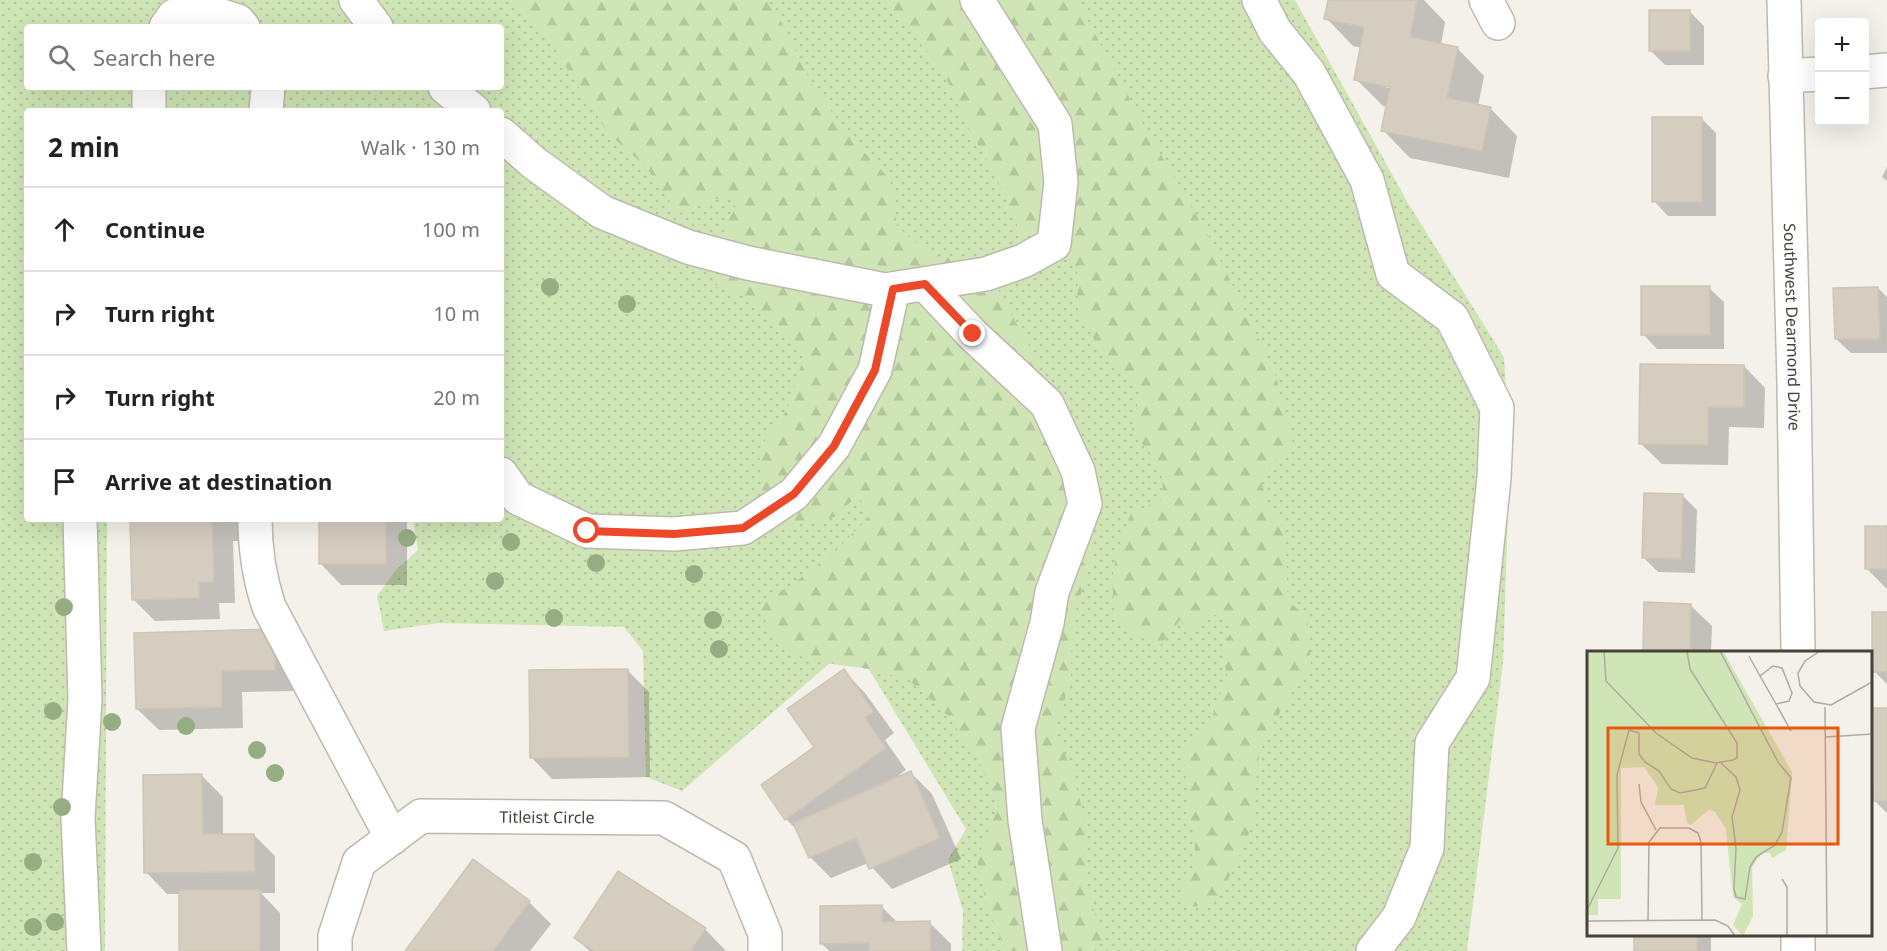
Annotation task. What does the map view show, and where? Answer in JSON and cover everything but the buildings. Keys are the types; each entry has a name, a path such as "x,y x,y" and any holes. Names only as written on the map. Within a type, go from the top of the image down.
{"street":[{"path":"356,0 374,24"},
{"path":"504,137 534,163 602,212 688,247 747,263 885,290 986,274 1023,261 1054,244 1061,182 1055,124 977,0"},
{"path":"1259,0 1275,31 1310,73 1367,180 1393,274 1452,318 1497,408 1494,478 1473,678 1432,743 1427,848 1399,917 1373,951"},
{"name":"Southwest Dearmond Drive","path":"1784,0 1798,651"},
{"path":"168,24 174,16 199,9 238,21 240,24"},
{"path":"1869,72 1887,70"},
{"path":"1785,76 1815,74"},
{"path":"149,90 149,108"},
{"path":"266,108 268,90"},
{"path":"449,90 470,108"},
{"path":"925,284 973,334 1047,404 1078,471 1085,504 1052,592 1047,623 1017,728 1024,820 1045,951"},
{"path":"504,478 518,498 587,531 674,534 743,528 794,494 834,446 875,370 893,289"},
{"path":"80,522 85,699 78,818 84,951"},
{"path":"255,522 255,545 260,579 269,607 392,838"},
{"name":"Titleist Circle","path":"335,951 335,936 359,862 422,816 664,819 734,858 765,934 765,951"}],"green space":[{"path":"0,0 1295,0 1408,203 1504,357 1510,455 1503,663 1467,951 962,951 963,911 948,860 966,829 853,643 682,791 646,777 643,651 624,627 439,623 384,631 377,596 396,570 418,550 413,522 504,522 504,108 24,108 24,522 107,522 105,951 0,951"},
{"path":"516,0 768,0 777,13 815,90 860,148 890,179 897,226 932,257 989,259 1000,296 1038,360 1047,404 1085,504 1092,555 1072,624 1071,677 1055,732 1072,770 1084,816 1085,873 1093,909 1105,937 1093,951 1006,951 987,907 977,859 1000,803 977,758 948,716 909,680 869,669 811,661 774,643 759,605 819,564 871,514 857,496 834,517 787,527 762,497 759,449 787,410 804,357 778,324 743,295 716,288 724,257 724,222 744,195 716,199 678,214 646,167 608,133 551,43 522,11"},
{"path":"885,0 1077,0 1143,124 1212,242 1275,373 1293,443 1259,476 1270,508 1285,529 1288,601 1307,617 1311,665 1278,715 1259,756 1254,817 1244,846 1217,896 1205,903 1182,908 1184,891 1181,877 1193,869 1196,833 1187,822 1189,789 1183,759 1187,741 1211,721 1227,675 1221,649 1235,626 1215,615 1188,631 1180,620 1160,646 1123,629 1117,613 1113,584 1120,543 1131,513 1164,499 1161,468 1132,430 1141,387 1101,352 1078,309 1077,272 1054,244 1020,232 995,174 967,126 944,73"}],"route":[{"path":"587,531 674,534 743,528 794,494 834,446 875,370 893,289 925,284 973,334"}]}
